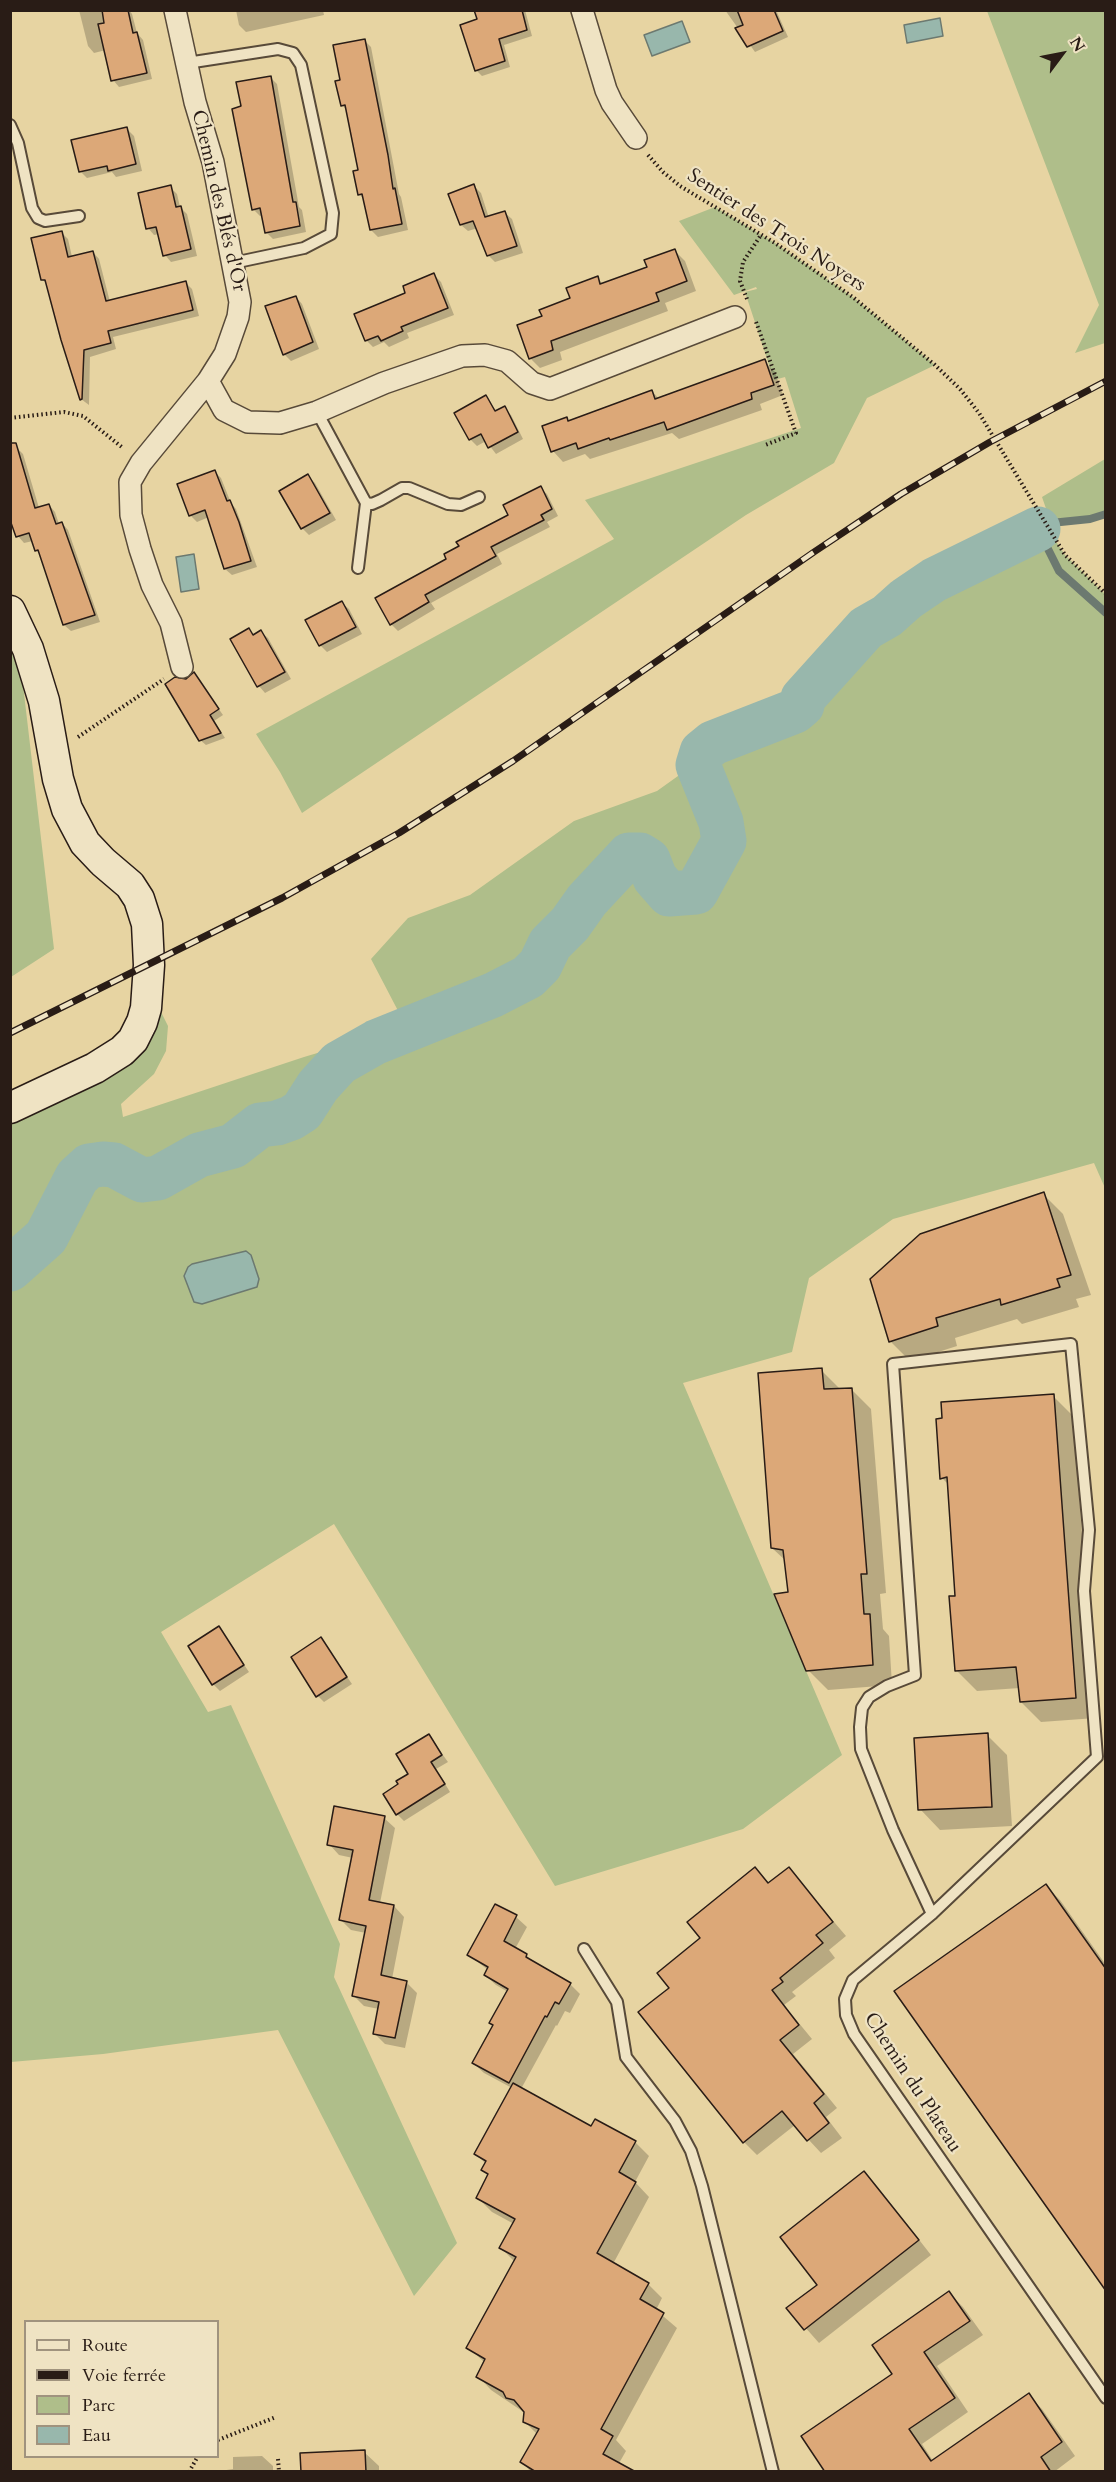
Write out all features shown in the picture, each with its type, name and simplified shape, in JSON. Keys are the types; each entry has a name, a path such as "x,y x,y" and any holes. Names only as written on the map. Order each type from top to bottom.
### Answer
{"street":[{"name":"Chemin des Blés d'Or","path":"175,10 195,102 213,162 240,302 238,317 225,354 208,381 141,463 130,482 131,515 152,585 171,623 182,667"},
{"path":"582,10 606,90 612,103 636,138"},
{"path":"208,381 224,410 248,422 280,423 317,412 384,383 462,356 485,354 507,361 532,383 550,389 743,314"},
{"path":"10,611 21,631 36,673 44,701 61,789 75,827 93,852 130,885 144,910 149,965 146,1008 138,1031 122,1051 95,1068 10,1108"}],"lane":[{"path":"187,63 278,49 293,53 301,65 333,213 331,234 304,248 233,263"},
{"path":"10,125 18,143 32,208 38,218 45,221 79,216"},
{"path":"317,412 366,503 358,568"},
{"path":"366,503 381,500 402,488 409,488 448,504 461,505 479,497"},
{"name":"Chemin du Plateau","path":"932,1914 893,1830 861,1749 862,1708 887,1686 915,1675 893,1364 1071,1344 1089,1530 1084,1591 1097,1757 932,1914 853,1980 845,1999 846,2015 854,2034 1106,2398"},
{"path":"584,1949 616,2002 626,2057 675,2121 691,2151 702,2186 773,2472"}],"path":[{"name":"Sentier des Trois Noyers","path":"636,138 670,179 761,235 854,298 935,365 960,389 973,405 1065,555 1106,594"},
{"path":"761,235 743,262 740,281 743,314 796,433 765,445"},
{"path":"10,418 64,412 83,416 141,463"},
{"path":"54,753 182,667"},
{"path":"219,2440 276,2417"},
{"path":"189,2472 197,2458"},
{"path":"278,2459 279,2472"}],"green space":[{"path":"987,11 1105,11 1105,343 1075,353 1099,305"},
{"path":"715,207 775,243 854,298 935,365 867,398 834,463 746,515 302,813 256,734 614,539 585,500 801,428 785,377 774,380 745,292 757,289 756,287 734,295 679,221"},
{"path":"1105,459 1105,514 1090,519 1051,523 1042,497"},
{"path":"1045,525 1065,555 1105,594 1105,1188 1094,1163 893,1219 809,1278 792,1352 683,1383 842,1755 743,1829 555,1886 334,1524 161,1632 208,1712 231,1705 340,1944 334,1977 457,2243 414,2296 278,2030 103,2054 11,2062 11,1108 159,1008 168,1026 166,1051 154,1074 121,1104 123,1117 304,1057 344,1045 384,1038 407,1028 371,959 408,918 470,895 574,821 657,791 699,761 702,752 713,743 795,711 802,705 803,698 866,628 887,616 906,599 934,580"},
{"path":"889,605 863,625 797,695 793,705 772,713 844,628"},
{"path":"10,634 23,685 54,949 11,977"}],"water":[{"path":"940,18 943,36 907,43 904,25"},
{"path":"682,21 690,42 652,56 644,35"},
{"path":"194,554 199,589 181,592 176,557"},
{"path":"246,1251 251,1255 259,1279 257,1287 202,1304 194,1302 184,1276 188,1267 192,1264"}],"building":[{"path":"102,10 128,10 133,33 137,32 147,73 111,81 98,24 104,23"},
{"path":"474,10 522,10 527,30 499,39 505,61 475,71 460,25 477,19"},
{"path":"737,10 774,10 783,31 747,47 735,28 743,25"},
{"path":"365,39 393,189 395,188 402,224 370,230 362,194 358,195 353,171 358,170 345,105 341,106 335,81 340,80 333,45"},
{"path":"271,76 293,202 296,202 300,226 265,233 260,208 252,210 232,109 241,106 236,82"},
{"path":"127,127 136,164 108,171 107,166 79,172 71,140"},
{"path":"474,184 485,217 505,211 517,246 487,256 473,221 460,225 448,194"},
{"path":"171,185 176,207 181,206 191,249 163,256 156,227 146,229 138,193"},
{"path":"62,231 68,257 93,251 106,301 186,281 193,310 108,331 111,343 84,350 82,399 80,400 45,280 41,280 31,238"},
{"path":"675,249 687,281 656,293 659,301 551,341 553,350 529,359 517,325 542,316 539,310 570,298 566,288 598,276 600,284 647,267 644,260"},
{"path":"434,273 448,308 401,327 403,331 381,341 378,336 365,341 354,314 405,293 403,286"},
{"path":"296,296 313,342 283,355 265,306"},
{"path":"765,359 774,385 751,393 752,399 667,430 664,422 578,449 576,443 551,452 542,426 567,417 568,421 652,390 655,399"},
{"path":"486,395 495,411 505,406 518,432 488,448 481,434 469,440 454,413"},
{"path":"10,443 16,443 35,508 49,504 56,524 62,522 95,615 63,625 38,550 35,551 29,533 16,537 10,520"},
{"path":"215,470 227,501 230,500 239,522 251,561 224,569 205,510 189,516 177,484"},
{"path":"308,474 330,513 301,529 279,491"},
{"path":"541,486 552,509 541,515 544,520 491,547 496,556 425,595 429,602 390,625 375,598 446,559 444,554 459,546 456,542 508,515 503,505"},
{"path":"342,601 356,627 319,646 305,620"},
{"path":"249,628 253,635 261,630 285,672 257,687 230,639"},
{"path":"194,672 219,709 210,715 221,733 199,741 165,684 175,677 186,679"},
{"path":"1044,1192 1071,1275 1057,1279 1060,1287 1001,1305 1000,1299 936,1318 938,1326 889,1342 870,1279 920,1234"},
{"path":"822,1368 824,1389 852,1388 867,1574 861,1574 864,1614 870,1614 873,1665 806,1671 774,1594 788,1592 783,1550 771,1548 758,1373"},
{"path":"1054,1394 1076,1698 1020,1702 1016,1667 955,1671 949,1596 955,1596 947,1477 940,1479 936,1419 942,1418 941,1402"},
{"path":"219,1626 244,1665 212,1685 188,1646"},
{"path":"321,1637 347,1677 316,1697 291,1657"},
{"path":"988,1733 992,1807 918,1810 914,1738"},
{"path":"429,1734 442,1755 431,1762 445,1784 396,1815 383,1794 398,1784 396,1781 408,1774 396,1754"},
{"path":"334,1806 385,1816 369,1900 394,1905 381,1975 407,1981 395,2038 373,2034 379,2002 352,1996 366,1926 339,1920 353,1850 327,1845"},
{"path":"755,1867 768,1883 789,1867 833,1922 816,1935 823,1943 780,1978 783,1982 772,1990 799,2025 780,2040 824,2094 814,2103 829,2123 807,2141 782,2111 743,2143 638,2012 669,1988 657,1973 700,1938 687,1922"},
{"path":"1046,1884 1106,1969 1106,2291 894,1991"},
{"path":"495,1904 517,1915 504,1941 527,1954 526,1957 571,1983 559,2004 555,2002 547,2017 545,2016 509,2083 472,2063 493,2025 489,2023 508,1989 484,1975 488,1967 467,1955"},
{"path":"513,2083 591,2126 595,2119 636,2141 619,2172 636,2182 597,2253 649,2283 640,2299 664,2313 601,2429 613,2436 603,2454 636,2472 536,2472 520,2462 539,2429 523,2422 524,2412 514,2400 506,2398 503,2392 476,2377 485,2359 466,2348 516,2257 499,2248 515,2219 476,2198 488,2174 481,2170 486,2161 474,2154"},
{"path":"864,2171 919,2240 804,2330 786,2308 817,2285 780,2237"},
{"path":"949,2291 970,2321 924,2352 955,2398 909,2429 931,2461 1029,2393 1062,2442 1041,2457 1051,2472 825,2472 801,2436 892,2374 872,2345"},
{"path":"365,2450 366,2472 301,2472 300,2453"}],"waterway":[{"path":"1106,514 1090,519 1051,523 1038,529 1059,571 1106,613"},
{"path":"10,1269 46,1237 77,1177 89,1166 114,1165 142,1180 158,1178 199,1155 233,1146 260,1125 277,1123 302,1111 318,1086 339,1063 376,1042 493,995 528,977 540,965 550,944 629,855 640,855 648,860 655,878 669,894 696,892 724,841 721,822 698,765 702,752 713,743 795,711 802,705 803,698 866,628 887,616 906,599 934,580 1038,529"}],"railway":[{"path":"10,1033 282,898 399,833 513,761 901,494 990,442 1106,381"}]}
